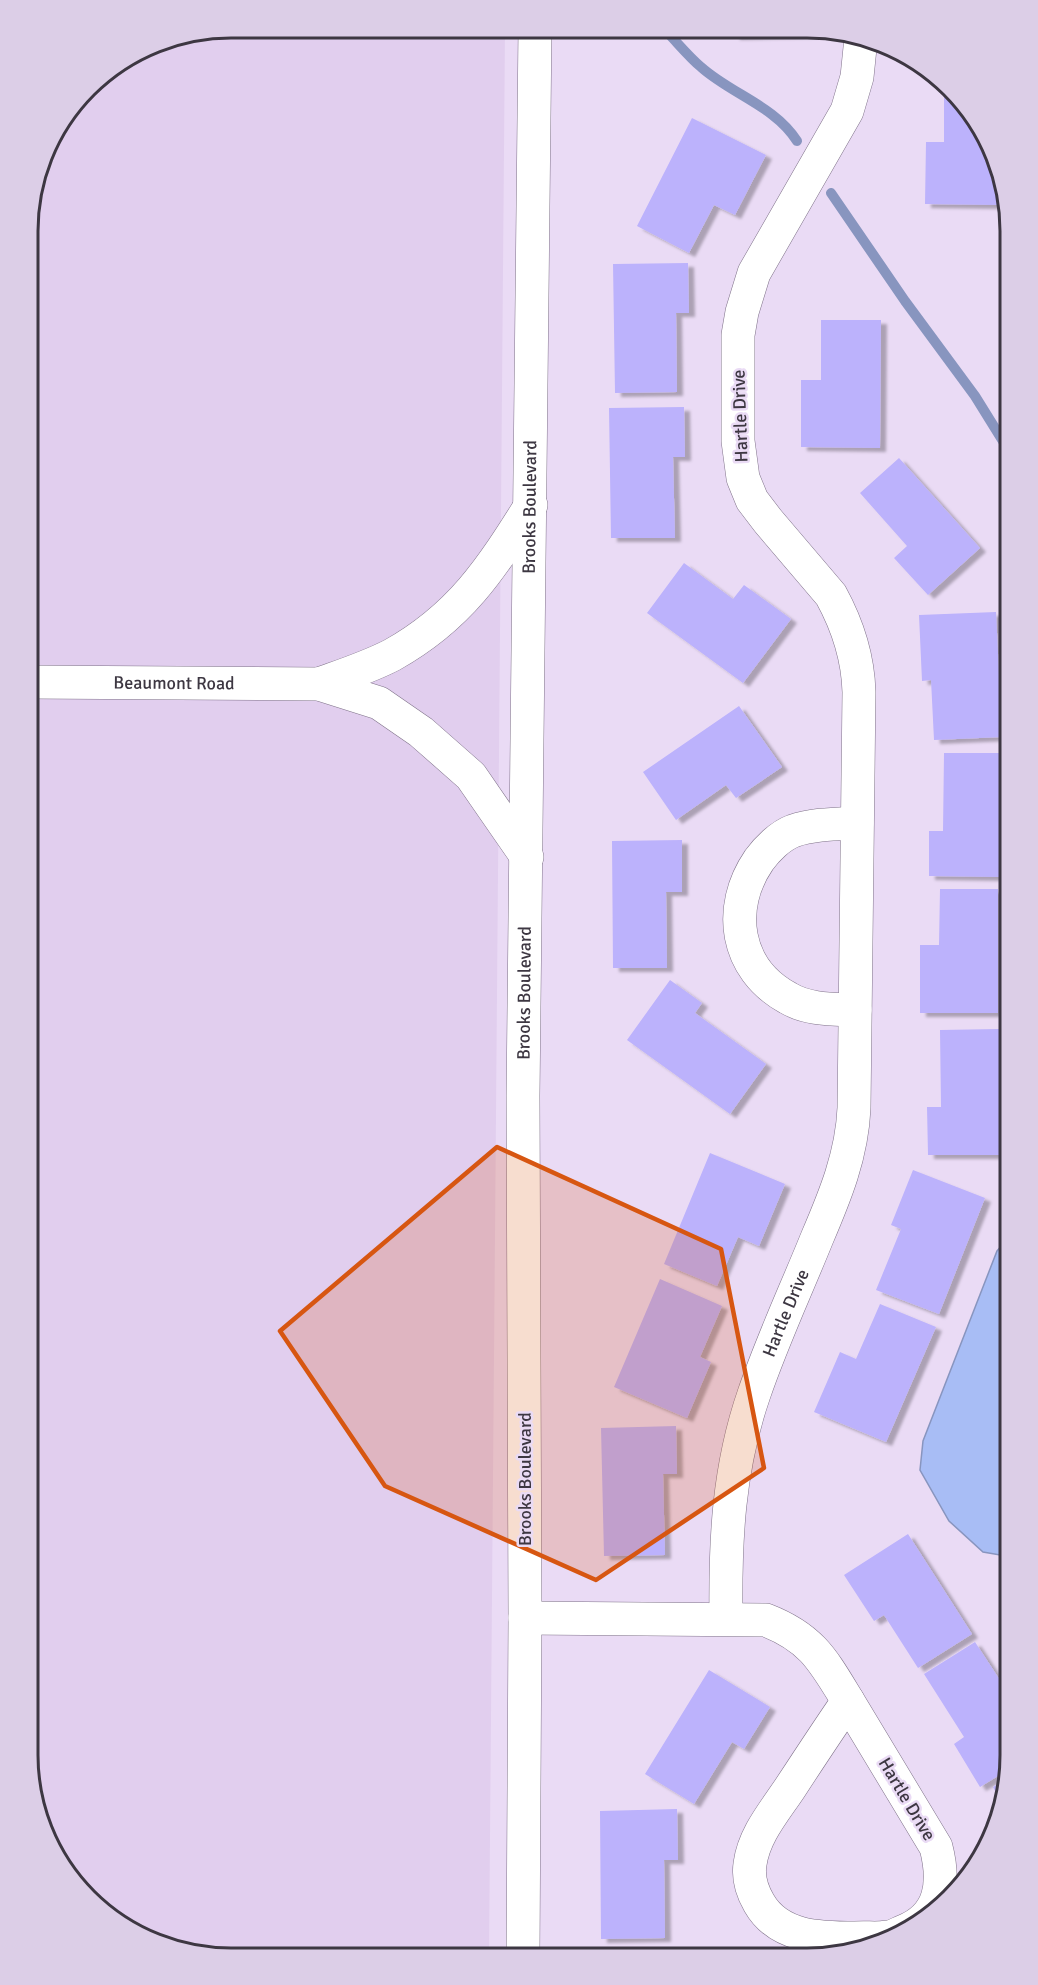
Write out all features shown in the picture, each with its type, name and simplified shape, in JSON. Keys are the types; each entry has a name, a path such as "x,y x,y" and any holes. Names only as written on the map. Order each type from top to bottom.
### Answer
{"street":[{"name":"Brooks Boulevard","path":"523,1948 525,1618 523,1096 535,38"},
{"name":"Hartle Drive","path":"726,1619 728,1516 741,1434 754,1393 839,1186 849,1150 854,1108 857,823 858,683 855,652 831,595 752,500 743,478 738,429 738,335 748,288 762,257 847,111 857,77 860,45"},
{"name":"Beaumont Road","path":"319,684 393,654 421,637 447,617 492,566 531,505"},
{"name":"Beaumont Road","path":"38,682 319,684 379,704 434,743 471,776 527,857"},
{"path":"855,1010 816,1008 789,999 766,982 758,974 744,947 739,915 742,895 749,874 768,848 793,831 827,824 857,823"},
{"name":"Hartle Drive","path":"525,1618 766,1620 798,1635 825,1662 936,1847 942,1876 938,1897"},
{"name":"Hartle Drive","path":"848,1701 758,1836 750,1862 750,1878 753,1894 765,1913 778,1924 796,1933 815,1936 871,1937"}],"highlighted area":[{"path":"497,1147 721,1249 764,1468 596,1580 385,1486 280,1331"}],"shaded area":[{"path":"230,38 505,38 489,1948 230,1948 205,1946 180,1941 145,1928 103,1900 85,1882 57,1840 48,1817 39,1780 39,205 48,168 57,145 77,113 103,85 123,70 145,57 168,48 205,39"}],"water":[{"path":"1000,1248 1000,1555 983,1552 949,1521 920,1470 923,1441"}],"building":[{"path":"944,94 968,123 981,145 990,168 998,205 925,204 926,142 944,142"},
{"path":"692,118 766,155 735,215 714,205 689,253 637,226"},
{"path":"688,263 689,313 676,313 677,392 615,393 613,264"},
{"path":"821,320 881,320 880,448 801,447 801,380 821,380"},
{"path":"684,407 685,457 673,457 675,538 611,538 609,408"},
{"path":"899,458 980,548 928,595 894,558 907,546 860,493"},
{"path":"684,563 733,599 744,585 791,619 743,683 647,613"},
{"path":"996,612 1000,737 934,740 931,680 922,681 919,615"},
{"path":"739,706 782,767 736,798 726,785 676,820 643,772"},
{"path":"944,753 1000,753 1000,877 929,876 929,831 943,831"},
{"path":"682,840 682,892 666,892 667,968 613,968 612,841"},
{"path":"940,889 998,889 998,1013 920,1013 920,945 939,945"},
{"path":"670,980 702,1003 695,1013 766,1064 730,1114 627,1040"},
{"path":"999,1029 999,1155 928,1155 927,1107 941,1107 940,1030"},
{"path":"710,1153 785,1184 759,1246 738,1237 717,1286 664,1264"},
{"path":"913,1170 985,1198 939,1314 876,1290 901,1229 891,1225"},
{"path":"660,1279 722,1306 700,1357 711,1362 687,1418 614,1387"},
{"path":"880,1304 936,1327 886,1442 814,1412 840,1352 856,1359"},
{"path":"676,1426 677,1474 663,1474 665,1555 604,1556 601,1428"},
{"path":"908,1534 972,1634 918,1668 884,1615 874,1621 844,1575"},
{"path":"975,1642 1000,1680 999,1775 980,1787 954,1744 964,1737 924,1674"},
{"path":"709,1670 770,1707 744,1749 732,1742 694,1804 645,1774"},
{"path":"998,1784 997,1794 993,1787"},
{"path":"677,1809 678,1860 664,1860 665,1938 601,1939 600,1811"}],"waterway":[{"path":"672,38 701,67 777,118 797,141"},
{"path":"831,193 905,301 975,396 1000,436"}]}
